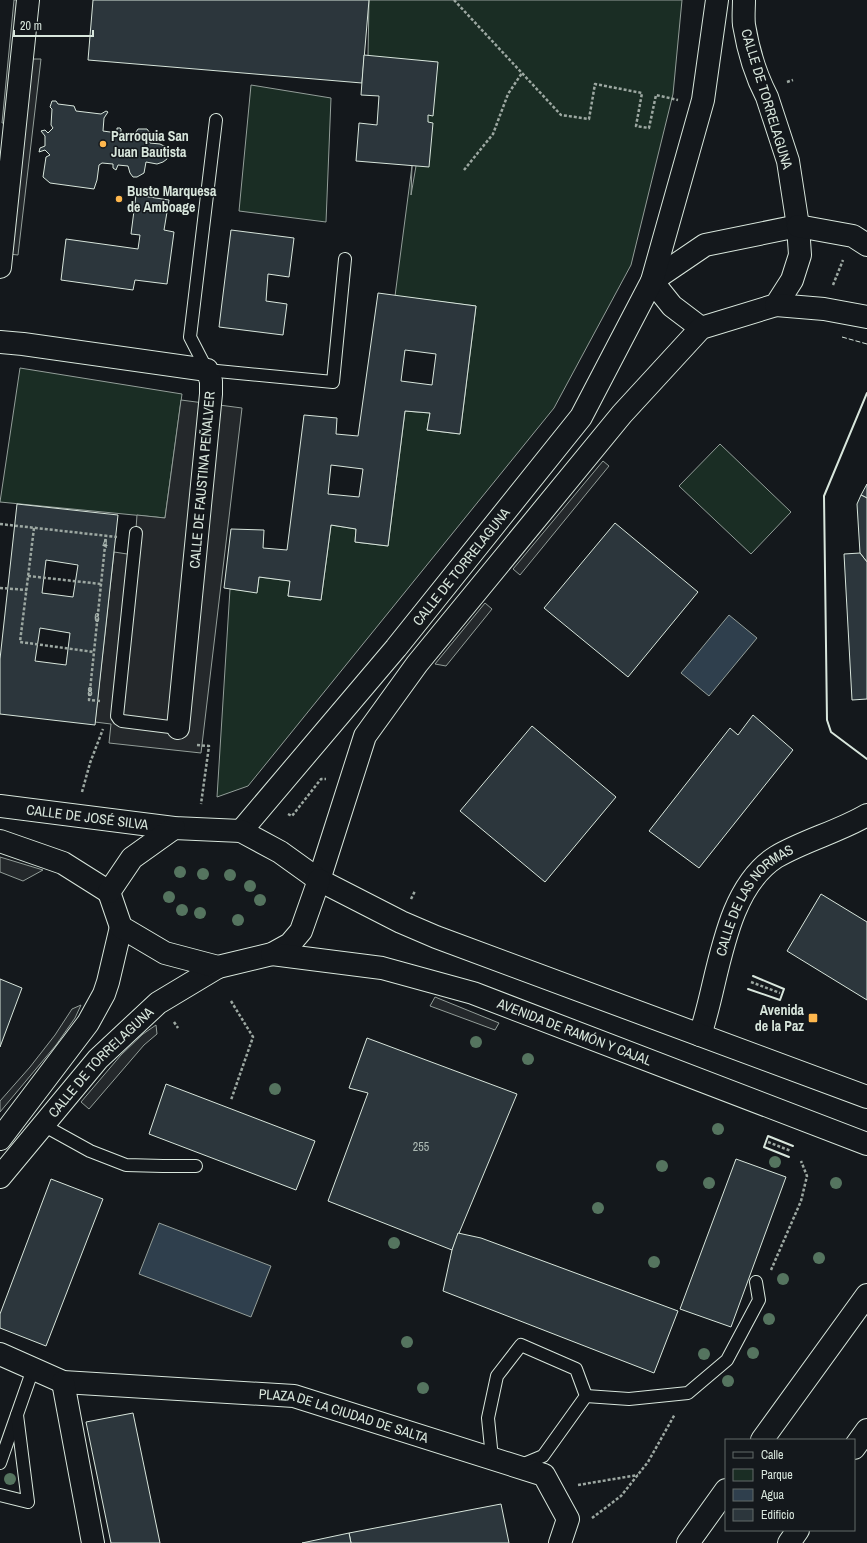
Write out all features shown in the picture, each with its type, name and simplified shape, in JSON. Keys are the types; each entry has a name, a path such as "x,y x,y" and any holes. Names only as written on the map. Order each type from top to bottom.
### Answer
{"main road":[{"path":"0,267 28,0"},
{"name":"CALLE DE TORRELAGUNA","path":"241,831 265,800 396,648 581,417 652,281 703,100 717,0"},
{"name":"CALLE DE TORRELAGUNA","path":"744,0 744,24 750,50 788,162 798,226 800,255 792,280 776,305"},
{"path":"860,240 798,226 705,245 652,281 672,306 701,328 776,305 824,309 867,316"},
{"name":"CALLE DE TORRELAGUNA","path":"272,954 290,944 301,931 365,736 417,664 622,414 701,328"},
{"name":"CALLE DE FAUSTINA PEÑALVER","path":"0,342 207,370 211,381 212,394 178,728"},
{"name":"CALLE DE JOSÉ SILVA","path":"0,806 174,828 241,831"},
{"name":"CALLE DE LAS NORMAS","path":"700,1034 709,1008 717,967 736,909 743,894 757,874 775,858 791,849 856,822 867,815"},
{"path":"108,892 132,858 174,828"},
{"path":"241,831 280,852 319,880 410,926 867,1097"},
{"path":"0,841 63,864 108,892 121,927 165,953 218,967 272,954"},
{"name":"CALLE DE TORRELAGUNA","path":"0,1139 88,1023 106,988 121,927"},
{"name":"AVENIDA DE RAMÓN Y CAJAL","path":"272,954 382,968 472,993 860,1141"},
{"name":"CALLE DE TORRELAGUNA","path":"0,1177 98,1059 158,1003 218,967"},
{"path":"763,1439 867,1295"},
{"name":"PLAZA DE LA CIUDAD DE SALTA","path":"0,1354 63,1382 294,1396 544,1475 568,1519 560,1543"},
{"path":"63,1382 93,1543"},
{"path":"855,1447 867,1430"},
{"path":"688,1543 725,1491"},
{"path":"789,1543 797,1531"}],"lane":[{"path":"216,120 190,337 207,370 333,382 345,259"},
{"path":"136,533 117,716 122,721 178,728"},
{"path":"43,1125 90,1150 126,1165 196,1166"},
{"path":"586,1396 629,1399 688,1393 727,1360 758,1300 756,1282"},
{"path":"492,1458 488,1418 497,1376 521,1346 576,1369 586,1396"},
{"path":"0,1464 33,1369"},
{"path":"518,1467 543,1456 586,1396"},
{"path":"0,1495 28,1502 17,1415"}],"path":[{"path":"454,0 561,115 589,119 595,84 642,93 636,126 649,128 656,95 678,100 703,100"},
{"path":"464,170 494,134 508,94 522,73"},
{"path":"824,309 860,240"},
{"path":"0,524 116,537"},
{"path":"34,528 20,642 94,652"},
{"path":"97,701 89,700 106,536"},
{"path":"28,576 101,584"},
{"path":"0,588 27,590"},
{"path":"200,808 209,746"},
{"path":"265,800 292,816 321,779 350,782"},
{"path":"751,982 780,993"},
{"path":"231,1001 253,1037 231,1100"},
{"path":"768,1142 791,1151"},
{"path":"758,1300 801,1201 807,1176 801,1161"},
{"path":"588,1521 621,1496 648,1462 688,1393"},
{"path":"552,1490 638,1474"}],"green space":[{"path":"369,0 682,0 673,94 631,265 554,408 248,786 217,797 230,589 257,592 259,577 290,581 288,596 321,600 331,525 356,529 355,542 388,546 405,411 430,413 427,430 460,434 476,306 395,296 412,166 411,195 434,62 368,57"},
{"path":"251,85 331,98 326,222 239,211"},
{"path":"20,368 182,394 165,518 0,502"},
{"path":"720,444 791,512 751,554 679,486"}],"shaded area":[{"path":"14,0 22,0 9,123 2,123"},
{"path":"32,59 41,59 18,255 9,254"},
{"path":"181,400 242,408 201,753 109,743 111,724 95,722 114,552 134,555 137,515 165,518"},
{"path":"603,461 609,466 520,575 513,569"},
{"path":"485,603 492,609 446,666 435,664"},
{"path":"0,857 43,870 23,881 0,872"},
{"path":"435,997 499,1023 495,1030 430,1006"},
{"path":"81,1005 75,1018 56,1045 0,1112 0,1101 30,1067 55,1035 72,1009"},
{"path":"156,1025 157,1034 144,1045 89,1109 81,1102 121,1055 143,1034"}],"water":[{"path":"729,615 757,638 709,696 681,673"},
{"path":"159,1223 271,1266 251,1317 139,1274"}],"building":[{"path":"93,0 369,0 362,83 88,60"},
{"path":"364,55 438,62 433,116 428,115 428,122 433,123 429,167 356,161 359,123 377,125 379,96 361,95"},
{"name":"Parroquia San Juan Bautista","path":"52,101 56,101 58,104 74,106 76,111 101,114 106,111 108,112 104,118 103,131 117,133 117,128 120,128 121,133 134,135 138,129 147,129 150,133 150,143 160,144 166,147 167,159 157,164 146,162 144,173 137,177 133,177 128,166 118,165 116,170 113,168 113,164 102,163 99,165 94,189 50,183 43,177 46,157 50,155 45,150 39,152 40,148 45,146 45,136 41,131 45,130 48,133 53,128 51,125 52,109 50,107"},
{"path":"136,195 169,200 164,230 174,232 167,284 135,280 133,290 61,280 66,239 138,249 140,235 131,234"},
{"path":"231,230 294,238 289,277 268,274 266,301 287,304 283,335 219,327"},
{"path":"378,293 476,306 460,434 427,430 430,413 405,411 388,546 355,542 356,529 331,525 321,600 288,596 290,581 259,577 257,593 224,588 231,529 264,530 263,548 287,550 304,415 337,418 336,434 358,436","holes":["405,350 436,354 432,385 401,381","331,465 363,469 359,497 328,494"]},
{"path":"867,484 867,498 861,495"},
{"path":"861,495 867,498 867,562 860,553 857,504"},
{"path":"17,504 118,515 95,725 0,714 0,659","holes":["46,560 78,565 73,597 42,593","40,628 70,633 66,665 35,661"]},
{"path":"615,523 698,592 628,677 544,608"},
{"path":"860,553 867,562 867,699 852,700 844,554"},
{"path":"753,715 793,750 699,868 649,831 730,728 738,735"},
{"path":"532,726 616,797 545,882 460,811"},
{"path":"821,894 867,922 867,1000 787,951"},
{"path":"0,979 22,988 0,1047"},
{"path":"367,1038 517,1094 452,1250 328,1201 368,1093 349,1088"},
{"path":"166,1084 315,1141 296,1190 149,1134"},
{"path":"736,1159 786,1177 731,1327 680,1309"},
{"path":"51,1179 103,1199 46,1346 0,1328 0,1314"},
{"path":"458,1233 481,1238 678,1311 654,1373 443,1291 452,1250"},
{"path":"133,1413 160,1543 111,1543 86,1422"},
{"path":"501,1504 509,1543 351,1543 349,1533"},
{"path":"349,1533 351,1543 302,1543"}],"fence":[{"path":"842,337 867,344"}],"wall":[{"path":"867,393 824,496 827,720 831,732 867,759"},
{"path":"748,989 780,1000 784,989 753,976"},
{"path":"789,1157 764,1147 768,1136 793,1146"}],"place":[{"name":"Parroquia San Juan Bautista","path":"103,144"},
{"name":"Busto Marquesa de Amboage","path":"119,199"},
{"name":"Avenida de la Paz","path":"813,1018"}]}
